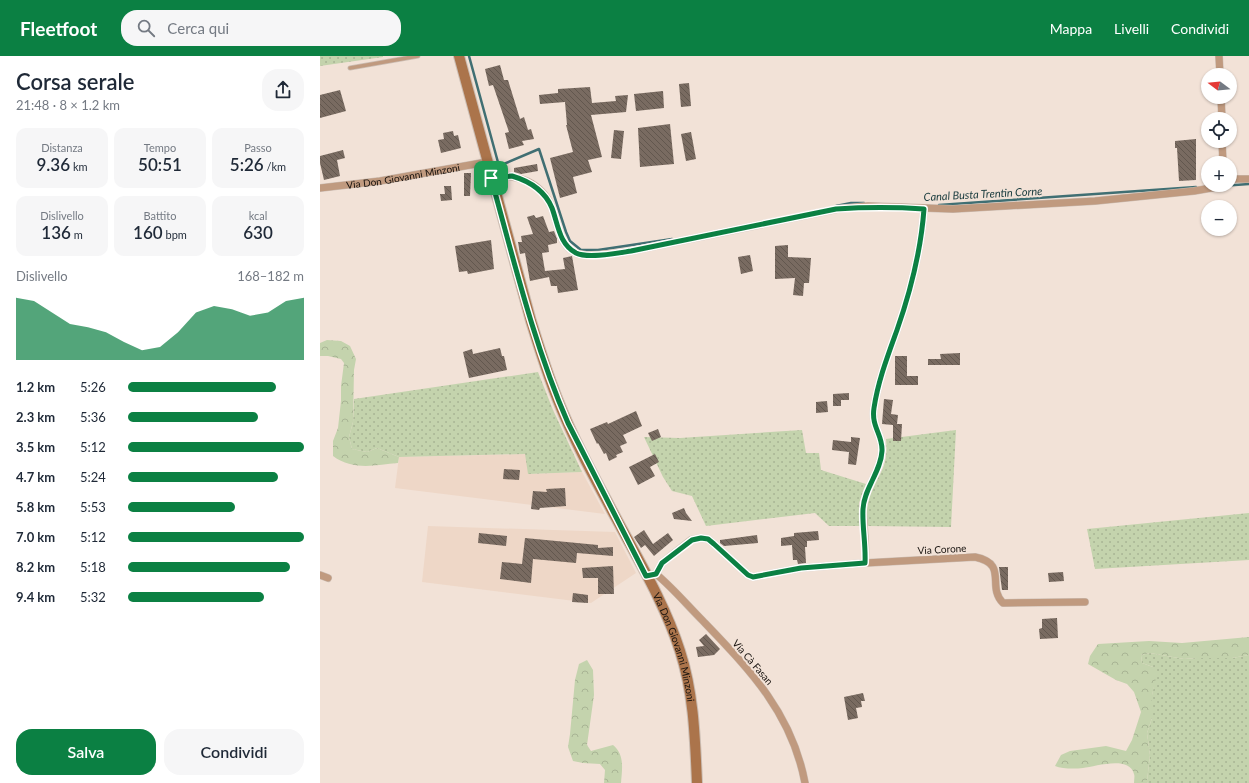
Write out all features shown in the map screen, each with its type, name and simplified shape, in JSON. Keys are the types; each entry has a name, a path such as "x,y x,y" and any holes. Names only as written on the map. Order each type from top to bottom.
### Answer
{"street":[{"name":"Via Don Giovanni Minzoni","path":"459,56 491,178 537,342 557,399 590,469 651,575 673,630 686,676 693,716 697,783"},
{"path":"1219,56 1220,68"},
{"name":"Via Don Giovanni Minzoni","path":"320,188 380,181 487,162"},
{"path":"491,178 512,176 532,184 546,198 552,208 564,243 576,253 590,255 631,251 836,209 868,206 953,209 1096,201 1201,190"},
{"path":"1237,179 1249,179"},
{"path":"865,563 863,508 866,496 880,463 882,451 880,436 873,420 874,408 887,357 913,278 922,234 924,209"},
{"name":"Via Corone","path":"651,575 662,563 692,540 701,538 708,539 748,575 753,577 801,568 975,557 982,558 990,563 994,568 996,591 998,598 1003,603 1085,602"},
{"path":"320,575 328,578"},
{"name":"Via Cà Fasan","path":"651,575 674,590 751,672 766,691 778,710 791,737 799,756 805,783"}],"lane":[{"path":"350,68 418,56"}],"shaded area":[{"path":"526,454 529,474 582,472 605,514 395,488 399,457"},
{"path":"428,526 615,532 636,573 591,603 422,582"}],"green space":[{"path":"320,56 383,56 383,57 320,66"},
{"path":"327,340 341,341 350,346 356,359 354,370 353,422 349,437 352,449 367,452 377,448 399,457 398,463 365,466 348,464 333,456 333,441 338,428 344,363 341,359 320,356 320,343"},
{"path":"538,372 553,410 582,472 528,474 525,454 399,457 377,448 367,452 352,449 349,437 353,422 354,399"},
{"path":"802,430 806,453 819,453 821,470 866,484 859,503 860,526 829,526 815,513 706,526 692,496 672,491 663,477 644,437 680,438"},
{"path":"956,430 951,527 867,526 868,501 884,464 886,457 886,439"},
{"path":"1249,513 1249,560 1095,569 1087,529"},
{"path":"1249,637 1249,655 1232,658 1184,659 1150,653 1141,655 1142,663 1153,667 1157,674 1152,695 1152,718 1147,733 1150,755 1148,783 1134,783 1134,775 1131,768 1119,763 1103,764 1076,769 1055,766 1061,755 1070,751 1106,746 1126,751 1132,740 1141,712 1134,692 1127,684 1116,680 1088,664 1090,656 1098,644 1149,641 1182,643"},
{"path":"1150,653 1184,659 1232,658 1249,655 1249,783 1148,783 1150,755 1147,733 1152,718 1152,695 1154,684 1153,667 1142,663 1141,655"},
{"path":"587,660 593,670 594,695 587,745 591,751 613,745 617,749 622,762 621,783 604,783 605,770 600,764 573,761 568,747 575,680 579,664"}],"building":[{"path":"500,65 504,80 508,80 520,119 524,117 528,130 531,129 534,139 522,141 524,145 509,149 505,133 509,132 493,85 489,86 485,69"},
{"path":"689,83 691,106 681,107 679,84"},
{"path":"590,87 592,103 616,101 615,96 628,95 626,112 591,115 602,157 588,160 592,172 573,177 577,193 560,198 550,158 573,152 566,125 565,102 540,104 539,95 558,93 558,89"},
{"path":"340,90 346,111 320,118 320,95"},
{"path":"663,91 664,108 636,111 634,94"},
{"path":"670,124 674,164 640,167 638,128"},
{"path":"614,130 624,131 621,159 611,158"},
{"path":"453,131 454,136 458,135 461,148 441,153 438,140 444,139 443,133"},
{"path":"691,132 696,159 686,161 681,134"},
{"path":"1196,139 1196,180 1179,181 1177,148 1175,148 1175,141"},
{"path":"343,150 345,158 337,160 340,176 324,180 320,156"},
{"path":"537,164 538,171 521,174 514,172 514,168"},
{"path":"464,173 471,173 470,196 464,196"},
{"path":"444,186 451,186 452,200 441,201 440,194 445,194"},
{"path":"534,215 536,218 543,216 549,232 554,231 557,239 557,243 548,245 549,252 542,253 545,271 565,269 563,258 572,256 578,290 558,293 557,286 551,286 549,277 530,281 525,253 520,254 518,242 522,242 521,236 533,234 527,217"},
{"path":"491,240 494,269 468,274 467,271 459,272 455,246"},
{"path":"788,245 788,257 811,258 809,283 804,283 803,296 793,295 795,278 775,279 775,246"},
{"path":"750,255 753,271 741,274 738,257"},
{"path":"500,348 502,356 504,356 507,370 469,378 463,352 472,349 473,354"},
{"path":"960,353 960,365 928,365 928,359 941,359 940,354"},
{"path":"895,356 907,356 907,376 918,376 918,385 895,385"},
{"path":"849,393 849,400 841,400 841,406 833,406 833,394"},
{"path":"884,399 893,400 891,414 898,415 897,424 902,424 901,441 893,441 893,425 882,424"},
{"path":"827,401 828,412 816,413 816,402"},
{"path":"636,411 642,426 623,435 627,443 620,446 623,452 616,455 617,457 609,461 606,453 604,454 598,443 597,444 590,429 607,422 608,424"},
{"path":"658,429 661,437 652,441 648,433"},
{"path":"851,437 860,438 856,465 848,464 849,452 832,450 833,440 851,442"},
{"path":"655,454 659,462 650,467 655,476 638,485 629,467"},
{"path":"504,469 520,470 519,480 503,479"},
{"path":"565,488 566,506 540,508 539,510 531,509 533,491 547,492 546,489"},
{"path":"684,508 692,521 674,519 672,513"},
{"path":"644,530 653,544 668,533 673,540 654,556 645,545 641,548 634,537"},
{"path":"818,531 819,540 807,541 807,547 805,547 806,563 798,564 797,560 793,560 792,545 781,546 781,538 794,536 794,533"},
{"path":"479,533 507,536 506,546 478,543"},
{"path":"757,535 758,543 724,546 720,543 720,540"},
{"path":"525,538 598,545 598,548 613,547 613,556 577,553 576,563 533,559 531,583 500,579 502,562 522,564"},
{"path":"613,566 614,594 598,594 598,578 583,578 582,568"},
{"path":"999,567 1008,567 1008,590 1002,590"},
{"path":"1063,572 1064,581 1049,582 1048,573"},
{"path":"573,593 588,595 588,603 572,602"},
{"path":"1057,618 1058,638 1040,639 1039,629 1042,628 1042,619"},
{"path":"706,634 720,649 714,655 698,657 696,647 704,646 699,640"},
{"path":"863,693 865,701 861,701 862,707 856,708 858,718 848,720 844,697"}],"waterway":[{"name":"Canal Busta Trentin Corne","path":"469,56 499,166 539,149 570,241 581,250 598,250 672,239"},
{"name":"Canal Busta Trentin Corne","path":"1237,185 1249,184"},
{"name":"Canal Busta Trentin Corne","path":"939,205 1196,187"},
{"name":"Canal Busta Trentin Corne","path":"836,206 851,203 864,203"}],"route":[{"path":"512,176 532,184 546,198 552,208 564,243 576,253 590,255 631,251 836,209 868,206 892,206 924,209 922,234 913,278 887,357 874,408 873,420 875,428 880,436 882,451 880,463 866,496 863,508 865,563 801,568 753,577 748,575 708,539 696,538 662,563 656,574 646,576 590,469 557,399 531,321 491,178 512,176"}]}
